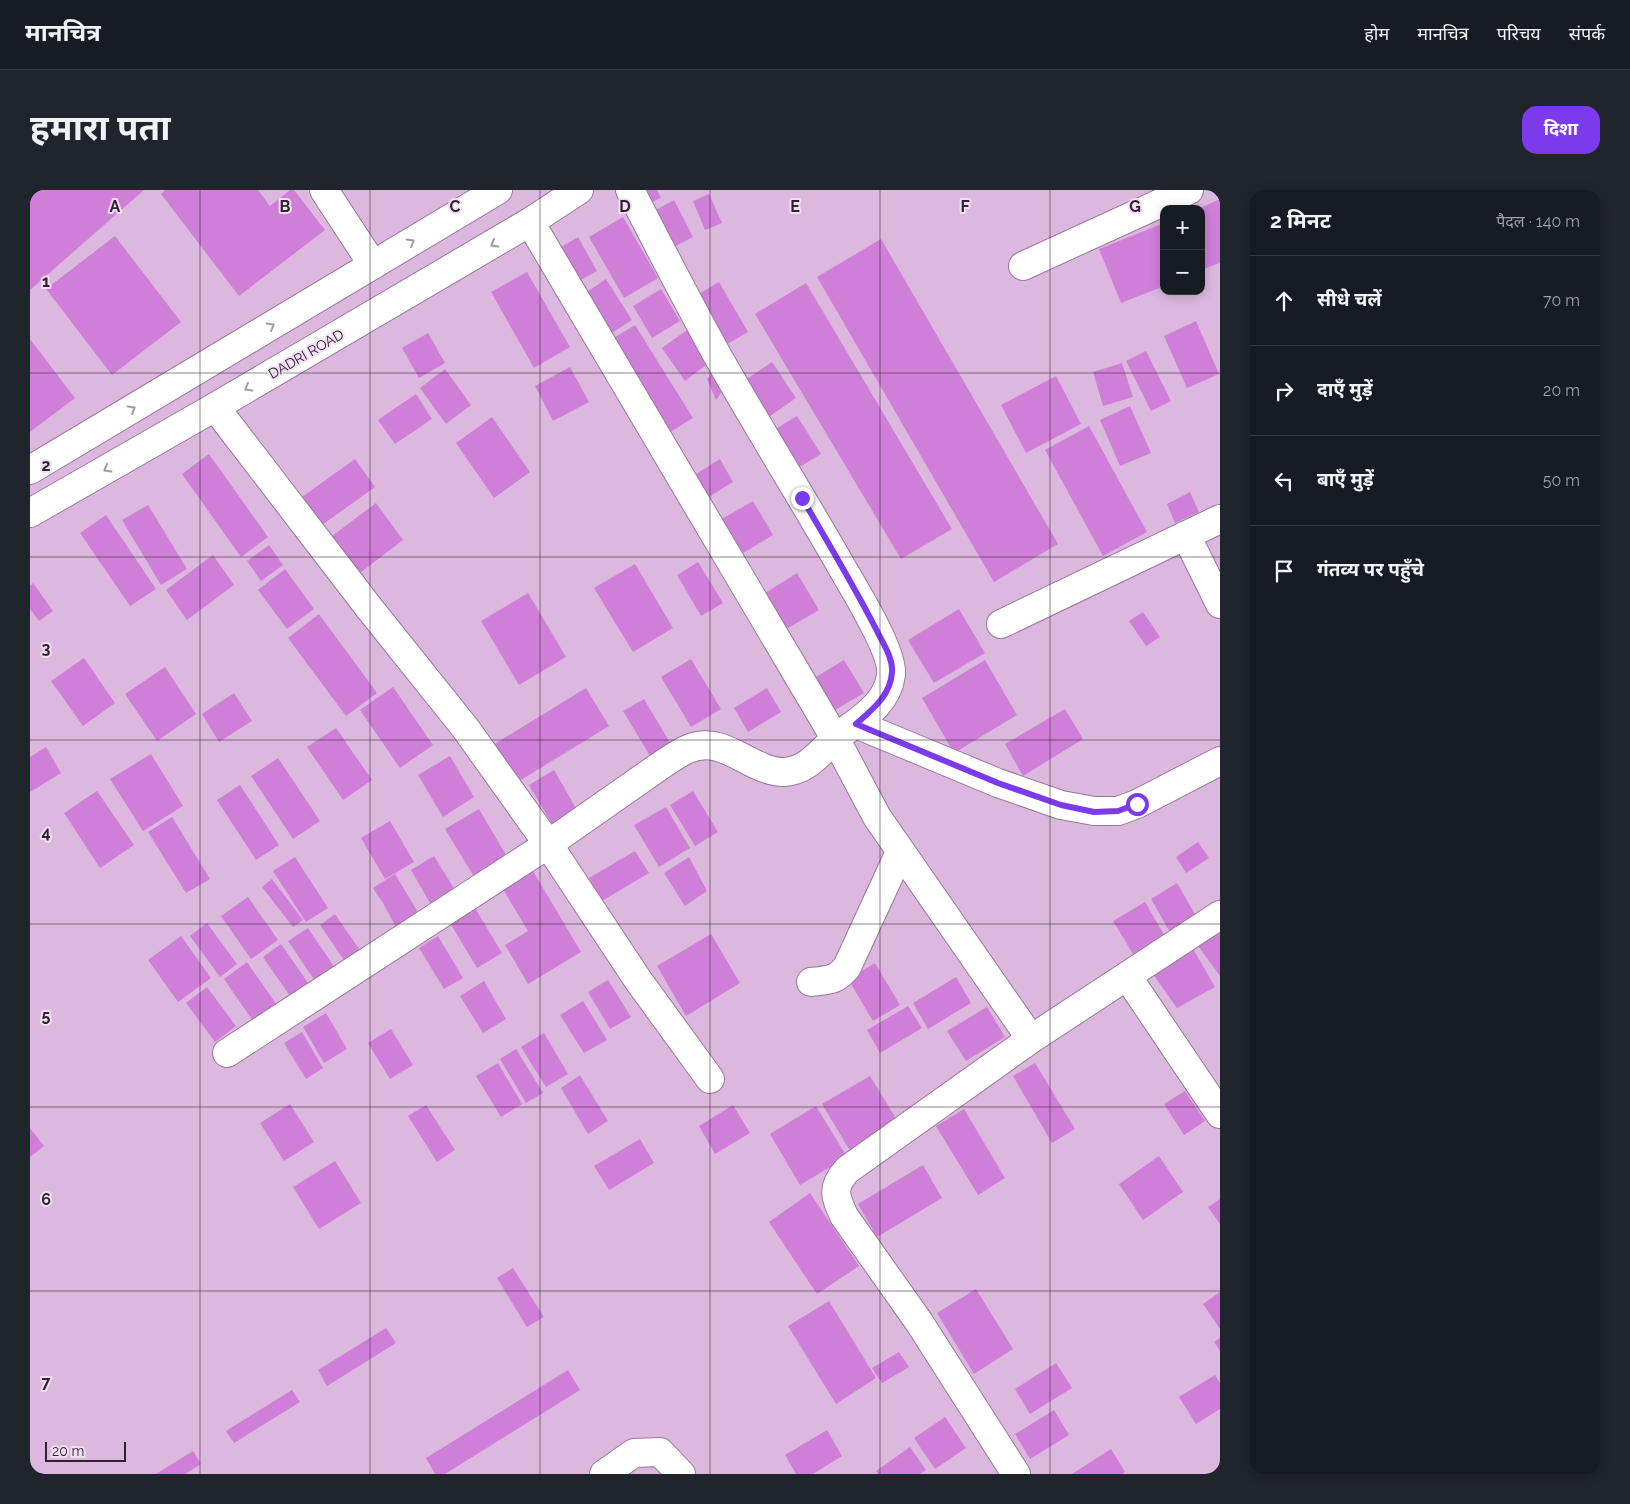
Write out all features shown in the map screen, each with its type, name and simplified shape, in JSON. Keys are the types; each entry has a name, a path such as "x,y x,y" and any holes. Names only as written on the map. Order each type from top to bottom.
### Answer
{"street":[{"path":"324,190 373,265"},
{"path":"30,470 498,190"},
{"name":"DADRI ROAD","path":"30,513 530,222 579,190"},
{"path":"227,1053 548,844 689,748 707,744 725,748 752,762 776,771 788,772 800,768 816,758 872,710 888,690 892,671 888,653 865,608 715,351 630,190"},
{"path":"1023,266 1189,190"},
{"path":"530,222 846,731 877,817 1031,1039"},
{"path":"215,407 370,609 466,729 548,844 638,980 710,1079"},
{"path":"1001,624 1220,519"},
{"path":"1186,536 1220,604"},
{"path":"846,731 1061,805 1094,812 1118,811 1137,804 1220,761"},
{"path":"811,982 825,981 839,976 846,967 900,852"},
{"path":"1016,1474 919,1322 844,1216 837,1200 836,1187 840,1178 847,1170 1031,1039 1220,916"},
{"path":"1127,976 1220,1114"},
{"path":"604,1474 634,1453 660,1452 681,1474"}],"building":[{"path":"30,190 144,190 30,290"},
{"path":"165,190 258,190 270,206 290,190 294,190 325,230 239,296 161,194"},
{"path":"638,190 657,190 661,198 645,205"},
{"path":"709,194 722,223 705,230 693,201"},
{"path":"1220,199 1220,263 1205,269 1205,250 1205,206"},
{"path":"674,200 693,237 670,249 652,212"},
{"path":"623,217 658,278 624,298 589,237"},
{"path":"1160,225 1160,288 1121,303 1099,249"},
{"path":"115,236 181,322 112,375 46,289"},
{"path":"578,237 597,271 575,283 556,250"},
{"path":"881,239 1058,544 994,582 817,277"},
{"path":"527,272 570,347 534,368 491,292"},
{"path":"606,279 632,320 607,336 581,296"},
{"path":"719,282 748,332 724,346 695,296"},
{"path":"806,283 952,529 901,559 755,314"},
{"path":"661,289 680,321 652,338 633,306"},
{"path":"1196,321 1219,374 1187,388 1164,336"},
{"path":"635,325 693,418 667,434 609,341"},
{"path":"687,330 710,362 685,381 662,348"},
{"path":"428,333 445,363 419,378 402,348"},
{"path":"30,339 75,398 30,432"},
{"path":"1146,351 1171,401 1151,411 1126,361"},
{"path":"772,362 796,398 766,419 742,382"},
{"path":"1122,363 1133,397 1103,406 1093,372"},
{"path":"570,367 589,402 553,421 535,386"},
{"path":"445,369 471,405 446,424 420,388"},
{"path":"715,371 725,387 716,400 707,379"},
{"path":"1056,376 1081,424 1026,453 1001,405"},
{"path":"416,394 432,419 395,444 378,420"},
{"path":"1130,406 1151,453 1120,466 1100,420"},
{"path":"797,416 821,454 798,468 774,430"},
{"path":"492,417 530,472 494,498 456,443"},
{"path":"1089,426 1147,532 1103,556 1045,450"},
{"path":"209,454 268,537 241,557 182,474"},
{"path":"355,459 375,487 322,525 302,497"},
{"path":"720,459 733,482 707,498 693,476"},
{"path":"1190,492 1199,512 1175,523 1167,504"},
{"path":"753,501 773,535 743,553 722,519"},
{"path":"376,503 403,540 360,573 332,536"},
{"path":"148,505 187,569 161,585 122,520"},
{"path":"106,515 156,589 130,606 80,533"},
{"path":"269,545 283,565 261,581 247,561"},
{"path":"213,555 234,585 187,620 166,590"},
{"path":"698,562 723,603 701,616 677,575"},
{"path":"635,564 673,628 633,652 594,588"},
{"path":"285,569 314,609 287,629 258,590"},
{"path":"797,573 819,610 783,631 762,595"},
{"path":"33,583 53,611 39,621 30,609 30,586"},
{"path":"528,593 566,657 519,685 481,621"},
{"path":"959,609 985,653 934,683 908,640"},
{"path":"1143,612 1160,637 1146,646 1129,621"},
{"path":"319,614 377,693 346,716 288,638"},
{"path":"84,658 115,703 83,726 51,681"},
{"path":"691,659 721,709 691,727 661,677"},
{"path":"844,660 864,693 830,713 811,680"},
{"path":"985,660 1017,715 954,753 922,698"},
{"path":"165,667 196,714 157,741 125,694"},
{"path":"393,687 433,745 400,768 360,710"},
{"path":"586,688 609,726 516,783 493,745"},
{"path":"767,688 781,712 748,732 734,708"},
{"path":"234,693 252,721 219,742 202,714"},
{"path":"644,699 672,746 652,759 623,711"},
{"path":"1065,709 1083,739 1023,776 1005,744"},
{"path":"336,728 372,780 343,800 307,747"},
{"path":"46,747 61,773 30,792 30,757"},
{"path":"151,754 183,806 143,831 110,779"},
{"path":"450,756 474,797 443,817 418,775"},
{"path":"278,758 320,821 293,839 251,776"},
{"path":"554,770 577,810 552,824 529,785"},
{"path":"240,785 279,845 256,860 217,800"},
{"path":"97,791 134,845 100,868 64,813"},
{"path":"693,791 718,832 695,846 670,805"},
{"path":"666,807 690,848 659,867 634,825"},
{"path":"479,809 509,860 476,880 445,829"},
{"path":"172,817 210,879 186,893 148,832"},
{"path":"390,821 414,862 385,879 361,838"},
{"path":"1198,842 1209,858 1186,873 1176,857"},
{"path":"635,851 649,873 602,901 589,878"},
{"path":"434,856 458,895 434,910 411,870"},
{"path":"295,857 328,908 306,922 273,871"},
{"path":"689,857 707,891 685,906 664,873"},
{"path":"533,871 581,952 528,984 505,945 528,931 503,889"},
{"path":"395,874 422,919 399,933 373,888"},
{"path":"272,879 303,920 293,927 262,887"},
{"path":"1177,883 1200,923 1174,939 1151,899"},
{"path":"248,897 278,940 251,959 221,916"},
{"path":"1145,902 1166,938 1135,957 1113,921"},
{"path":"475,908 502,953 477,968 450,923"},
{"path":"335,914 364,956 348,966 320,925"},
{"path":"207,923 237,964 220,977 190,936"},
{"path":"1212,924 1220,935 1220,976 1193,939"},
{"path":"308,928 339,974 319,987 288,941"},
{"path":"711,934 740,983 686,1016 657,966"},
{"path":"181,936 211,978 178,1002 148,960"},
{"path":"438,936 463,978 444,989 419,948"},
{"path":"281,944 313,990 294,1002 263,957"},
{"path":"1191,945 1215,987 1177,1008 1152,973"},
{"path":"247,962 279,1008 255,1024 224,979"},
{"path":"875,963 900,1005 873,1021 848,979"},
{"path":"956,977 971,1003 928,1029 913,1003"},
{"path":"608,980 631,1017 610,1029 588,992"},
{"path":"484,981 506,1019 483,1033 460,996"},
{"path":"207,987 236,1026 215,1042 186,1003"},
{"path":"583,1001 607,1040 584,1053 560,1015"},
{"path":"908,1006 922,1028 880,1053 867,1030"},
{"path":"987,1007 1005,1037 966,1061 947,1031"},
{"path":"326,1013 347,1049 324,1063 303,1027"},
{"path":"391,1029 413,1065 390,1079 368,1043"},
{"path":"302,1032 323,1068 306,1079 284,1043"},
{"path":"544,1033 568,1074 546,1087 521,1047"},
{"path":"516,1049 543,1093 526,1103 500,1059"},
{"path":"498,1063 522,1104 501,1117 476,1076"},
{"path":"1035,1063 1075,1129 1052,1143 1013,1076"},
{"path":"580,1075 608,1121 588,1134 561,1088"},
{"path":"870,1076 900,1125 852,1154 822,1104"},
{"path":"1185,1091 1205,1121 1184,1135 1164,1104"},
{"path":"290,1104 314,1142 284,1161 260,1123"},
{"path":"426,1105 455,1150 437,1162 408,1116"},
{"path":"733,1105 750,1133 715,1154 699,1126"},
{"path":"816,1106 847,1157 800,1185 770,1134"},
{"path":"964,1109 1005,1178 978,1195 936,1126"},
{"path":"30,1128 44,1146 30,1157"},
{"path":"640,1139 654,1163 609,1190 594,1166"},
{"path":"1159,1156 1183,1192 1143,1220 1119,1184"},
{"path":"335,1161 361,1203 319,1229 293,1187"},
{"path":"923,1165 942,1198 877,1237 858,1204"},
{"path":"810,1193 859,1266 817,1294 769,1222"},
{"path":"1220,1199 1220,1224 1208,1207"},
{"path":"513,1268 544,1317 527,1327 497,1278"},
{"path":"976,1289 1013,1349 974,1374 937,1313"},
{"path":"1220,1292 1220,1329 1203,1304"},
{"path":"829,1301 876,1378 836,1404 788,1326"},
{"path":"386,1328 396,1343 327,1386 318,1370"},
{"path":"1220,1338 1220,1351 1214,1342"},
{"path":"899,1352 909,1367 882,1383 872,1368"},
{"path":"1056,1363 1072,1388 1030,1414 1015,1389"},
{"path":"568,1370 580,1390 445,1474 435,1474 426,1458"},
{"path":"1215,1375 1220,1383 1220,1409 1196,1424 1179,1397"},
{"path":"292,1390 300,1402 234,1443 226,1431"},
{"path":"1054,1410 1069,1435 1030,1459 1015,1434"},
{"path":"945,1417 966,1448 935,1469 914,1438"},
{"path":"827,1430 842,1456 813,1474 796,1474 785,1455"},
{"path":"910,1447 926,1470 920,1474 878,1474 876,1471"},
{"path":"1111,1449 1125,1472 1122,1474 1072,1474"},
{"path":"193,1451 201,1464 185,1474 156,1474"}],"route":[{"path":"802,498 865,608 888,653 892,671 888,690 872,710 856,724 998,783 1061,805 1094,812 1118,811 1137,804"}]}
